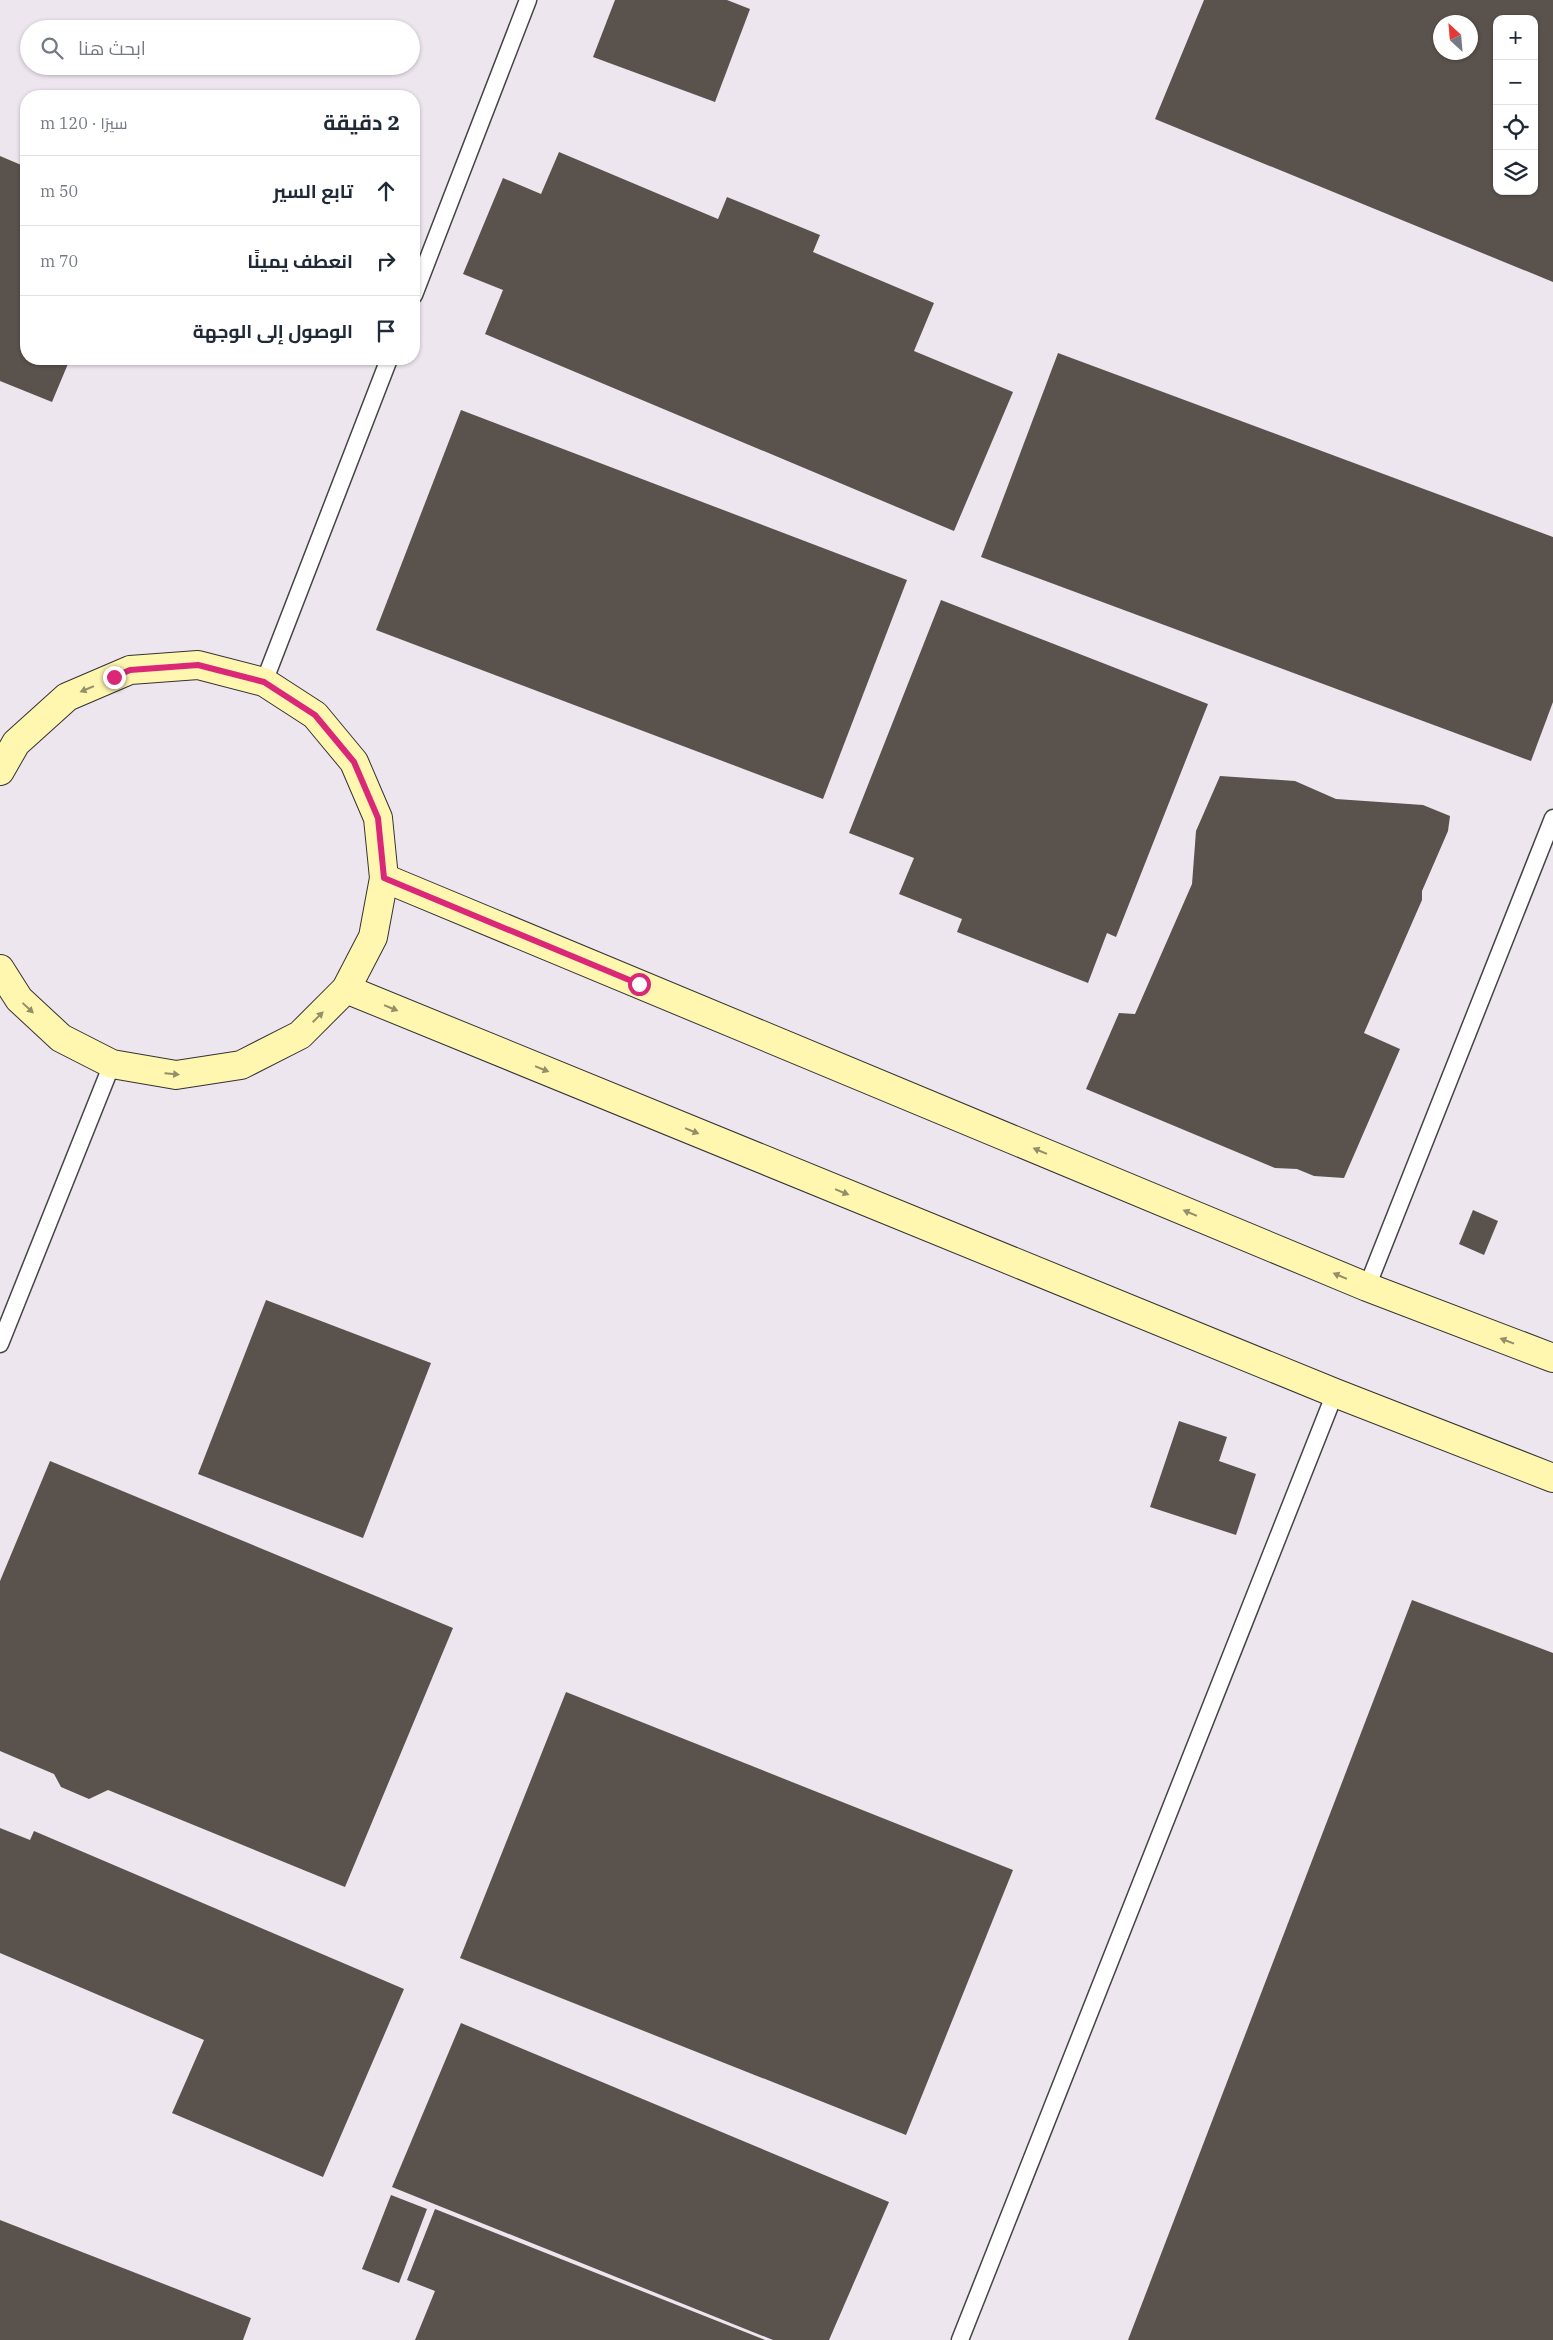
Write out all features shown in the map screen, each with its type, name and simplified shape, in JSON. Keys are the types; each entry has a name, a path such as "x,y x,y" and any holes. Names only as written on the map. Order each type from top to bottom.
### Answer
{"street":[{"path":"0,968 18,999 61,1038 112,1064 176,1075 241,1066 300,1035 346,989 373,937 384,878 378,818 354,762 315,715 264,682 198,665 130,670 67,697 16,743 1,769"},
{"path":"384,878 1367,1287 1553,1358"},
{"path":"346,989 1335,1393 1553,1478"}],"lane":[{"path":"420,280 528,0"},
{"path":"264,682 387,365"},
{"path":"1367,1287 1553,818"},
{"path":"0,1344 112,1064"},
{"path":"960,2340 1335,1393"}],"shaded area":[{"path":"0,0 1553,0 1553,2340 0,2340"}],"building":[{"path":"615,0 727,0 750,9 715,102 593,57"},
{"path":"1204,0 1553,0 1553,282 1155,119"},
{"path":"559,152 718,219 727,197 820,235 813,252 934,303 914,351 1013,392 954,531 485,334 503,290 463,274 503,178 541,194"},
{"path":"0,156 20,164 20,365 67,365 52,402 0,381"},
{"path":"1058,353 1553,537 1553,702 1531,761 981,557"},
{"path":"461,410 907,580 823,799 376,630"},
{"path":"941,600 1208,704 1116,937 1107,933 1088,983 957,932 962,919 899,894 914,858 849,833"},
{"path":"1220,776 1295,781 1336,799 1423,805 1450,816 1448,831 1422,891 1422,900 1364,1033 1400,1049 1344,1178 1314,1176 1297,1169 1275,1168 1086,1089 1119,1013 1135,1014 1192,884 1196,831"},
{"path":"1473,1210 1498,1221 1484,1255 1459,1244"},
{"path":"266,1300 431,1363 363,1538 198,1474"},
{"path":"1179,1421 1227,1437 1219,1461 1256,1474 1236,1535 1150,1507"},
{"path":"50,1461 453,1628 345,1887 108,1790 89,1799 61,1787 54,1774 0,1751 0,1581"},
{"path":"1412,1600 1553,1653 1553,2340 1128,2340"},
{"path":"566,1692 1013,1870 906,2135 460,1958"},
{"path":"0,1828 30,1840 34,1831 404,1989 323,2177 172,2113 204,2040 0,1953"},
{"path":"461,2023 889,2202 829,2340 773,2340 392,2187"},
{"path":"391,2195 427,2209 399,2283 362,2269"},
{"path":"435,2209 765,2340 415,2340 435,2291 407,2280"},
{"path":"0,2220 251,2318 243,2340 0,2340"}],"route":[{"path":"114,677 130,670 198,665 264,682 315,715 354,762 378,818 384,878 639,984"}]}
